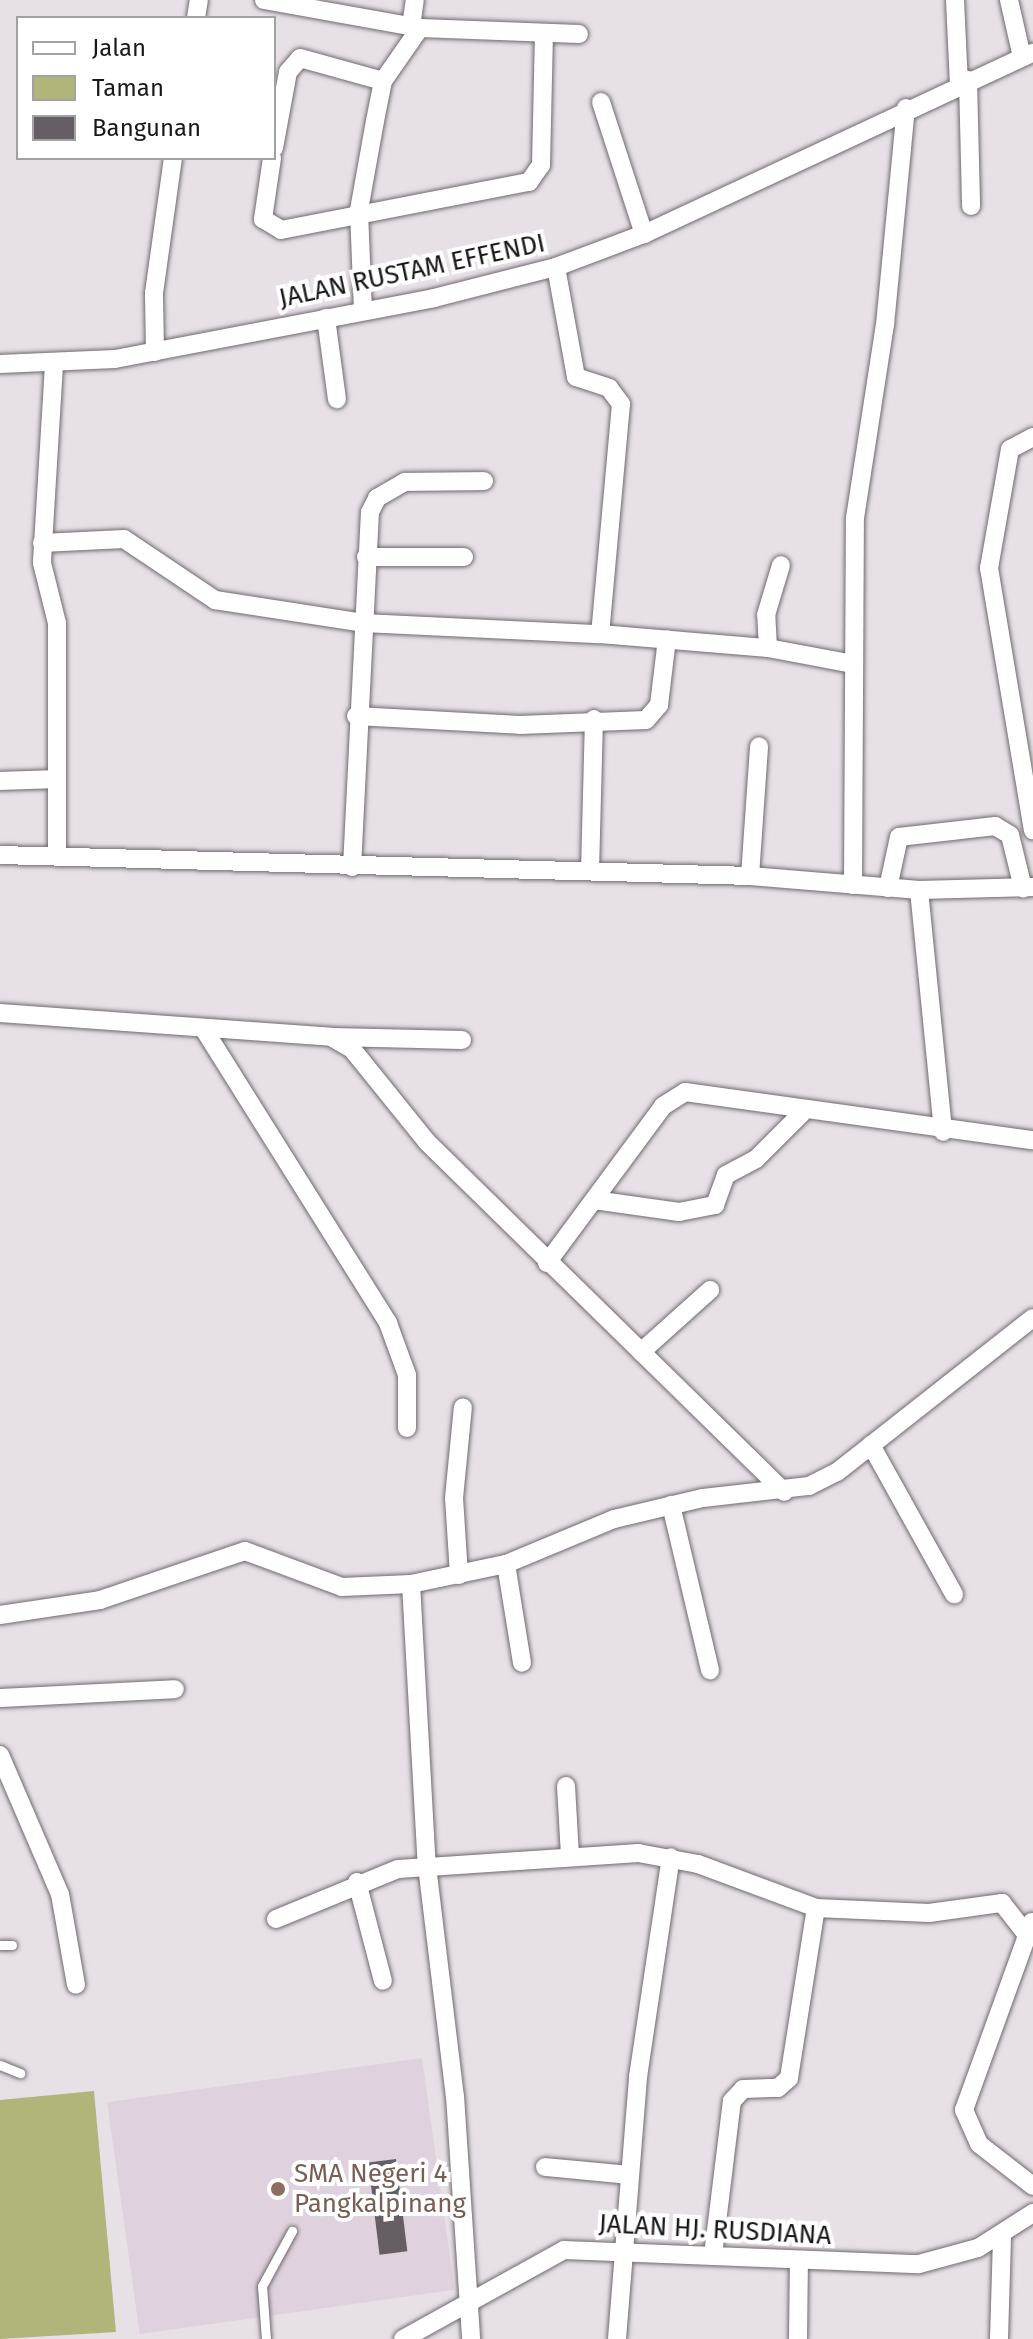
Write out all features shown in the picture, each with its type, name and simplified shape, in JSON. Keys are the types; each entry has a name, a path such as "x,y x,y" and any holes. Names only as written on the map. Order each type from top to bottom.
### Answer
{"street":[{"path":"264,0 415,27 544,35 579,34"},
{"path":"363,311 359,210 383,81 415,27 415,0"},
{"path":"955,0 971,206"},
{"path":"1009,0 1028,55"},
{"path":"272,160 263,219 270,228 536,179 544,35"},
{"name":"JALAN RUSTAM EFFENDI","path":"0,364 54,365 155,352 363,311 556,267 644,234 906,108 1028,55"},
{"path":"276,137 288,72 300,58 383,81"},
{"path":"601,102 644,234"},
{"path":"853,885 855,518 885,325 906,108"},
{"path":"155,352 154,293 173,160"},
{"path":"556,267 576,377 609,388 621,404 600,634"},
{"path":"326,318 337,399"},
{"path":"54,365 42,543 57,623 57,854"},
{"path":"1033,437 1010,449 989,568 1026,766 1033,830"},
{"path":"352,867 356,716 370,512 391,487 484,481"},
{"path":"42,543 124,539 215,600 363,623 667,639 768,648 853,664"},
{"path":"366,557 464,557"},
{"path":"768,648 766,615 781,565"},
{"path":"356,716 520,725 652,717 667,639"},
{"path":"590,871 594,719"},
{"path":"750,876 759,746"},
{"path":"0,781 57,779"},
{"path":"0,855 57,854 352,867 750,876 888,888 919,890 1028,887 1010,835 995,826 899,837 888,888"},
{"path":"919,890 943,1132"},
{"path":"0,1013 205,1031 462,1040"},
{"path":"205,1031 388,1323 407,1375 407,1428"},
{"path":"331,1037 358,1054 427,1142 784,1492"},
{"path":"547,1263 676,1094 695,1091 802,1113 943,1132 1033,1140"},
{"path":"594,1200 679,1212 715,1205 726,1175 756,1159 802,1113"},
{"path":"641,1352 710,1290"},
{"path":"0,1615 100,1600 245,1551 342,1587 411,1584 506,1564 614,1519 671,1505 784,1492 823,1480 1033,1318"},
{"path":"459,1575 454,1498 463,1407"},
{"path":"871,1445 954,1594"},
{"path":"671,1505 710,1670"},
{"path":"506,1564 522,1663"},
{"path":"411,1584 427,1866 454,2084 466,2309 471,2339"},
{"path":"0,1698 175,1689"},
{"path":"0,1755 60,1894 76,1985"},
{"path":"566,1786 570,1855"},
{"path":"276,1919 357,1882 427,1866 570,1855 671,1857 816,1908 929,1913 993,1901 1009,1906 1029,1926 964,2110 979,2144 1033,2186"},
{"path":"617,2339 629,2175 671,1857"},
{"path":"357,1882 383,1981"},
{"path":"713,2255 732,2101 743,2089 778,2088 789,2078 816,1908"},
{"path":"545,2167 629,2175"},
{"name":"JALAN HJ. RUSDIANA","path":"403,2339 466,2309 553,2253 622,2247 799,2262 941,2262 1002,2235 1033,2213"},
{"path":"999,2339 1002,2235"},
{"path":"798,2339 799,2262"}],"lane":[{"path":"0,1945 12,1945"},
{"path":"0,2065 20,2073"},
{"path":"266,2339 262,2286 292,2231"}],"shaded area":[{"name":"SMA Negeri 4 Pangkalpinang","path":"422,2058 455,2290 140,2334 107,2102"}],"green space":[{"path":"94,2091 116,2332 0,2339 0,2100"}],"building":[{"path":"396,2159 407,2251 380,2255 368,2162"}],"place":[{"name":"SMA Negeri 4 Pangkalpinang","path":"278,2189"}]}
